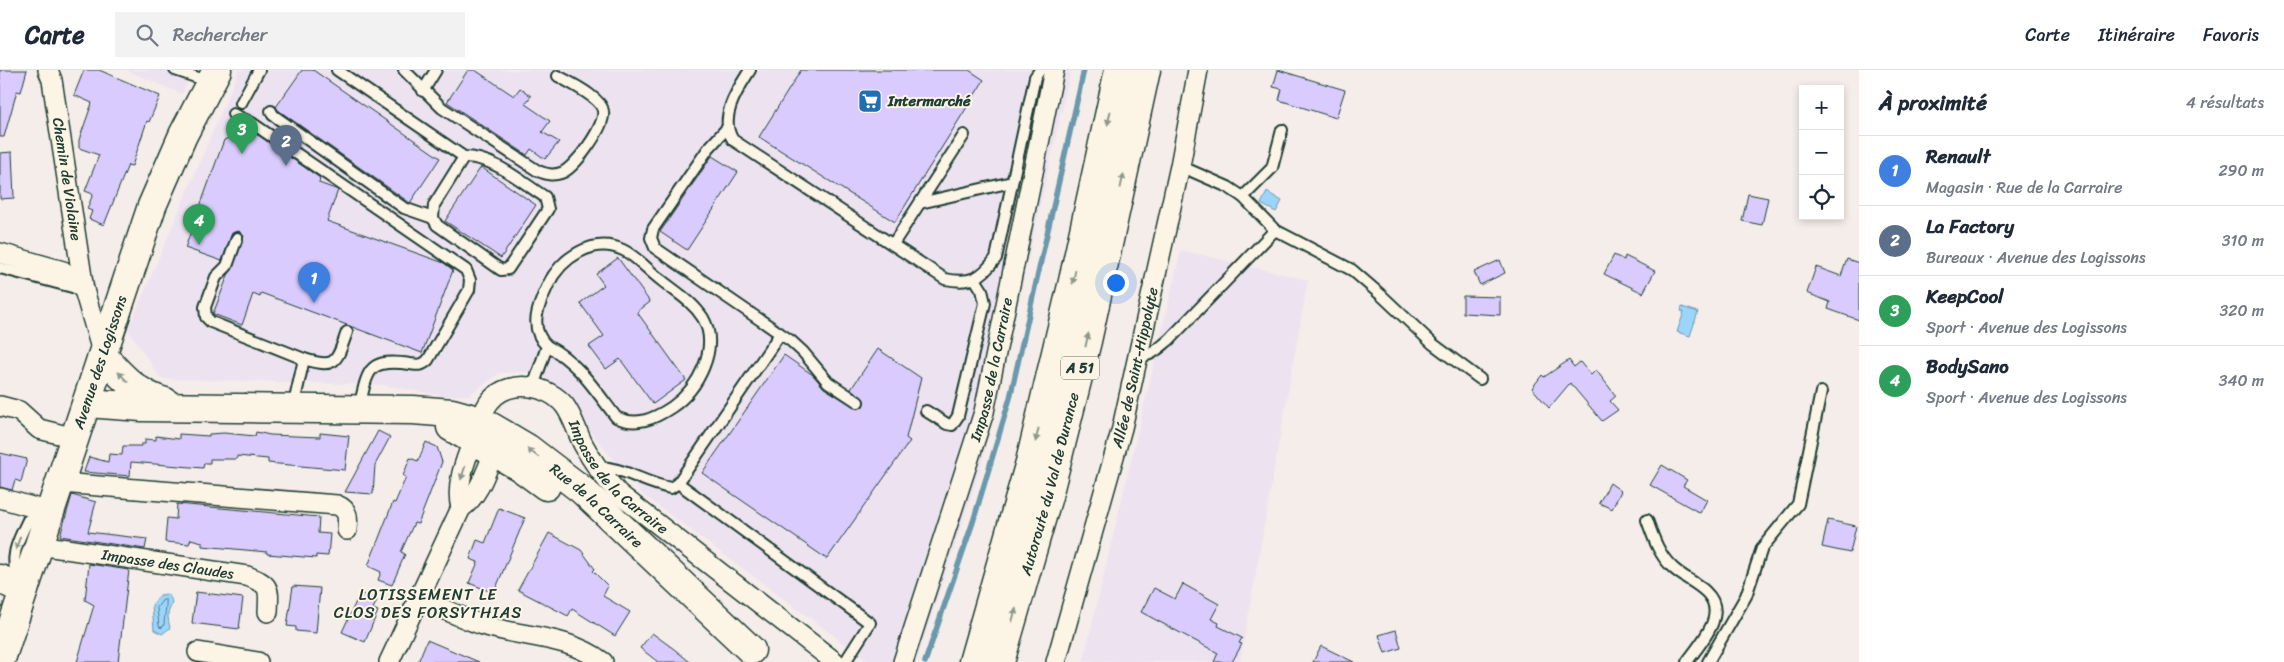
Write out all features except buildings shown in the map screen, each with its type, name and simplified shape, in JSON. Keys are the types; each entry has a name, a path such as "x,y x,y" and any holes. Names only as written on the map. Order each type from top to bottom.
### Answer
{"main road":[{"name":"Autoroute du Val de Durance","path":"973,662 1030,462 1073,281 1119,70"},
{"name":"Autoroute du Val de Durance","path":"1000,662 1048,496 1082,360 1146,70"},
{"name":"Avenue des Logissons","path":"0,662 12,585 39,545 152,206 183,135 214,76"},
{"name":"Rue de la Carraire","path":"103,356 136,390 150,398 179,406"},
{"name":"Rue de la Carraire","path":"87,403 142,407 413,410 452,413 488,436 520,467 592,522 759,656"},
{"name":"Rue de la Carraire","path":"488,436 527,448 582,490 759,656"}],"street":[{"name":"Chemin de Violaine","path":"48,70 52,80 84,290 103,356"},
{"name":"Impasse de la Carraire","path":"903,662 984,412 1054,70"},
{"name":"Allée de Saint-Hippolyte","path":"1056,662 1122,428 1180,166 1198,70"},
{"path":"0,253 63,271 84,290"},
{"name":"Impasse de la Carraire","path":"419,598 461,508 458,497 459,485 488,436 490,400 504,390 533,387 558,398 566,408 595,467 618,494 835,662"},
{"path":"0,406 19,410 38,429 76,438"},
{"path":"60,483 337,505 344,508 348,515 348,530"},
{"path":"0,498 50,512"},
{"name":"Impasse des Claudes","path":"39,545 247,576 264,583 269,591 268,612"},
{"path":"389,662 419,598 483,625 560,641 591,653 603,662"},
{"path":"198,652 258,662"}],"lane":[{"path":"175,70 214,76"},
{"path":"240,103 259,70"},
{"path":"337,70 464,157 474,157 491,163 545,197 548,209 508,269 502,270 436,225 433,218 434,205 464,157"},
{"path":"404,70 442,108 538,171 552,175 562,173 572,167 602,123 604,111 598,101 558,76"},
{"path":"423,91 436,70"},
{"path":"750,70 732,101 727,128 708,149 653,229 651,238 655,248 780,334 803,352 828,382 858,402"},
{"path":"727,128 733,140 945,279 960,282 975,279 988,270 996,258 1035,77 1040,70"},
{"path":"271,111 273,115 404,208 433,218"},
{"path":"233,114 252,123 466,270 470,280 469,290 428,360 418,365 389,361 371,368 358,409"},
{"path":"1243,197 1272,168 1282,130"},
{"path":"893,244 964,135"},
{"path":"1180,166 1202,174 1243,197 1275,230 1352,270 1433,344 1480,379"},
{"path":"920,203 1012,182"},
{"path":"1139,356 1145,357 1169,340 1275,230"},
{"path":"236,238 227,266 216,277 205,307 206,317 211,322 320,364 328,364 334,361 347,332"},
{"path":"609,245 624,250 694,307 704,320 709,336 709,350 694,386 679,402 665,412 638,422 624,421 616,417 577,366 548,346 538,338 536,323 540,302 550,281 563,265 579,252 596,246 609,245"},
{"path":"0,268 84,290"},
{"path":"926,410 947,424 952,425 958,416 985,302 982,290 975,279"},
{"path":"595,467 610,466 659,486 671,488 678,483 780,334"},
{"path":"533,387 548,346"},
{"path":"293,408 304,358"},
{"path":"1708,662 1746,596 1762,548 1798,504 1821,392"},
{"path":"678,483 870,623 845,662"},
{"path":"12,585 15,572 14,556 18,539 28,520 50,512"},
{"path":"1647,520 1664,559 1672,568 1707,592 1714,602 1714,619 1687,662"}],"shaded area":[{"path":"126,70 193,70 182,94"},
{"path":"239,70 1071,70 981,467 916,662 869,662 643,495 540,371 500,373 469,395 444,396 382,385 161,379 128,330"},
{"path":"1181,250 1308,280 1240,662 1083,662"}],"water":[{"path":"1267,192 1282,201 1276,212 1261,204"},
{"path":"1682,307 1698,312 1690,336 1677,332 1684,312 1681,311"},
{"path":"167,594 172,602 168,614 170,628 162,634 154,630 152,605 160,595"}],"waterway":[{"path":"925,662 973,522 1010,398 1084,70"}],"place":[{"name":"Intermarché","path":"870,101"},
{"name":"KeepCool","path":"242,154"},
{"name":"La Factory","path":"286,166"},
{"name":"BodySano","path":"199,245"},
{"name":"Renault","path":"314,303"}],"district":[{"name":"LOTISSEMENT LE CLOS DES FORSYTHIAS","path":"428,603"}]}
